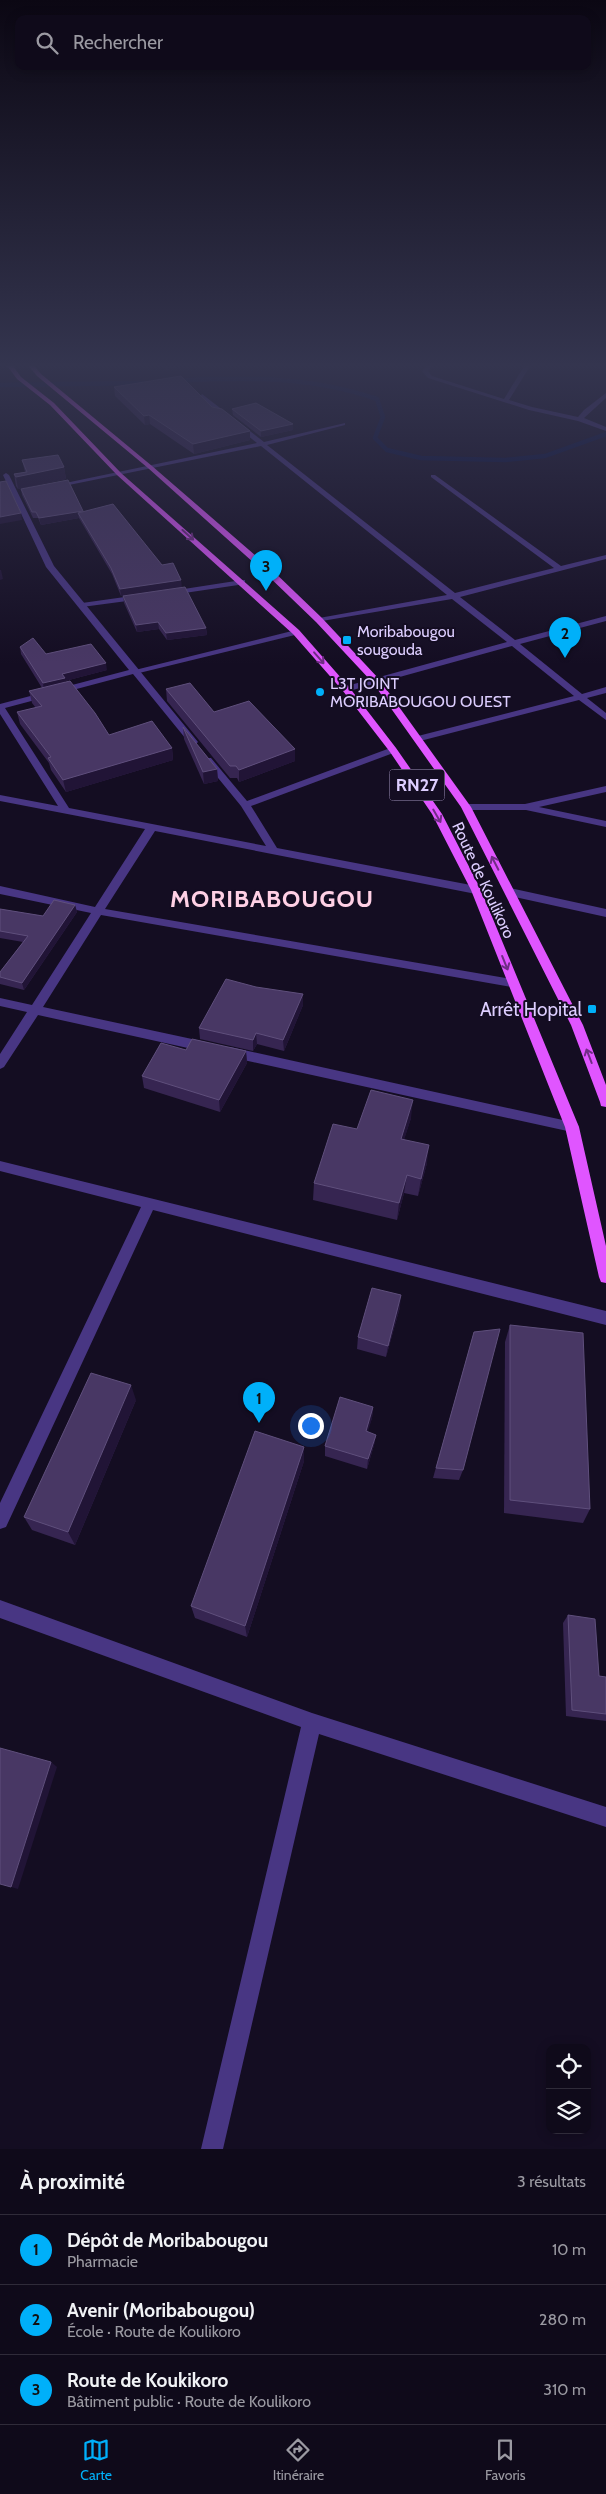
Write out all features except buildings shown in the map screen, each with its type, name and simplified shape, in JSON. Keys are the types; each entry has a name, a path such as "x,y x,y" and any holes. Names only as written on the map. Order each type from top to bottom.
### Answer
{"main road":[{"name":"Route de Koulikoro","path":"109,463 296,632 346,689 393,750 437,814 476,890 512,983 572,1127 606,1277"},
{"name":"Route de Koulikoro","path":"145,463 267,570 319,620 376,681 466,807 577,1025 606,1102"}],"street":[{"path":"44,488 168,463"},
{"path":"286,463 606,717"},
{"path":"6,475 50,567 245,805 274,850"},
{"path":"433,476 560,569"},
{"path":"15,493 25,492"},
{"path":"319,620 453,596 606,557"},
{"path":"166,593 242,582"},
{"path":"82,605 148,596"},
{"path":"346,689 606,618"},
{"path":"65,810 0,707 296,632"},
{"path":"417,739 606,690"},
{"path":"245,805 393,750"},
{"path":"525,807 606,789"},
{"path":"0,798 476,890"},
{"path":"466,807 525,807 606,824"},
{"path":"0,1064 152,827"},
{"path":"0,890 98,911 512,983"},
{"path":"510,892 606,914"},
{"path":"0,1002 572,1127"},
{"path":"0,1166 606,1318"},
{"path":"0,1521 150,1203"},
{"path":"0,1609 312,1722 606,1817"},
{"path":"212,2149 312,1722"}],"place":[{"name":"Route de Koukikoro","path":"266,591"},
{"name":"Moribabougou sougouda","path":"347,640"},
{"name":"Avenir (Moribabougou)","path":"565,658"},
{"name":"L3T JOINT MORIBABOUGOU OUEST","path":"320,692"},
{"name":"Arrêt Hopital","path":"592,1009"},
{"name":"Dépôt de Moribabougou","path":"259,1423"}],"district":[{"name":"MORIBABOUGOU","path":"272,899"}]}
